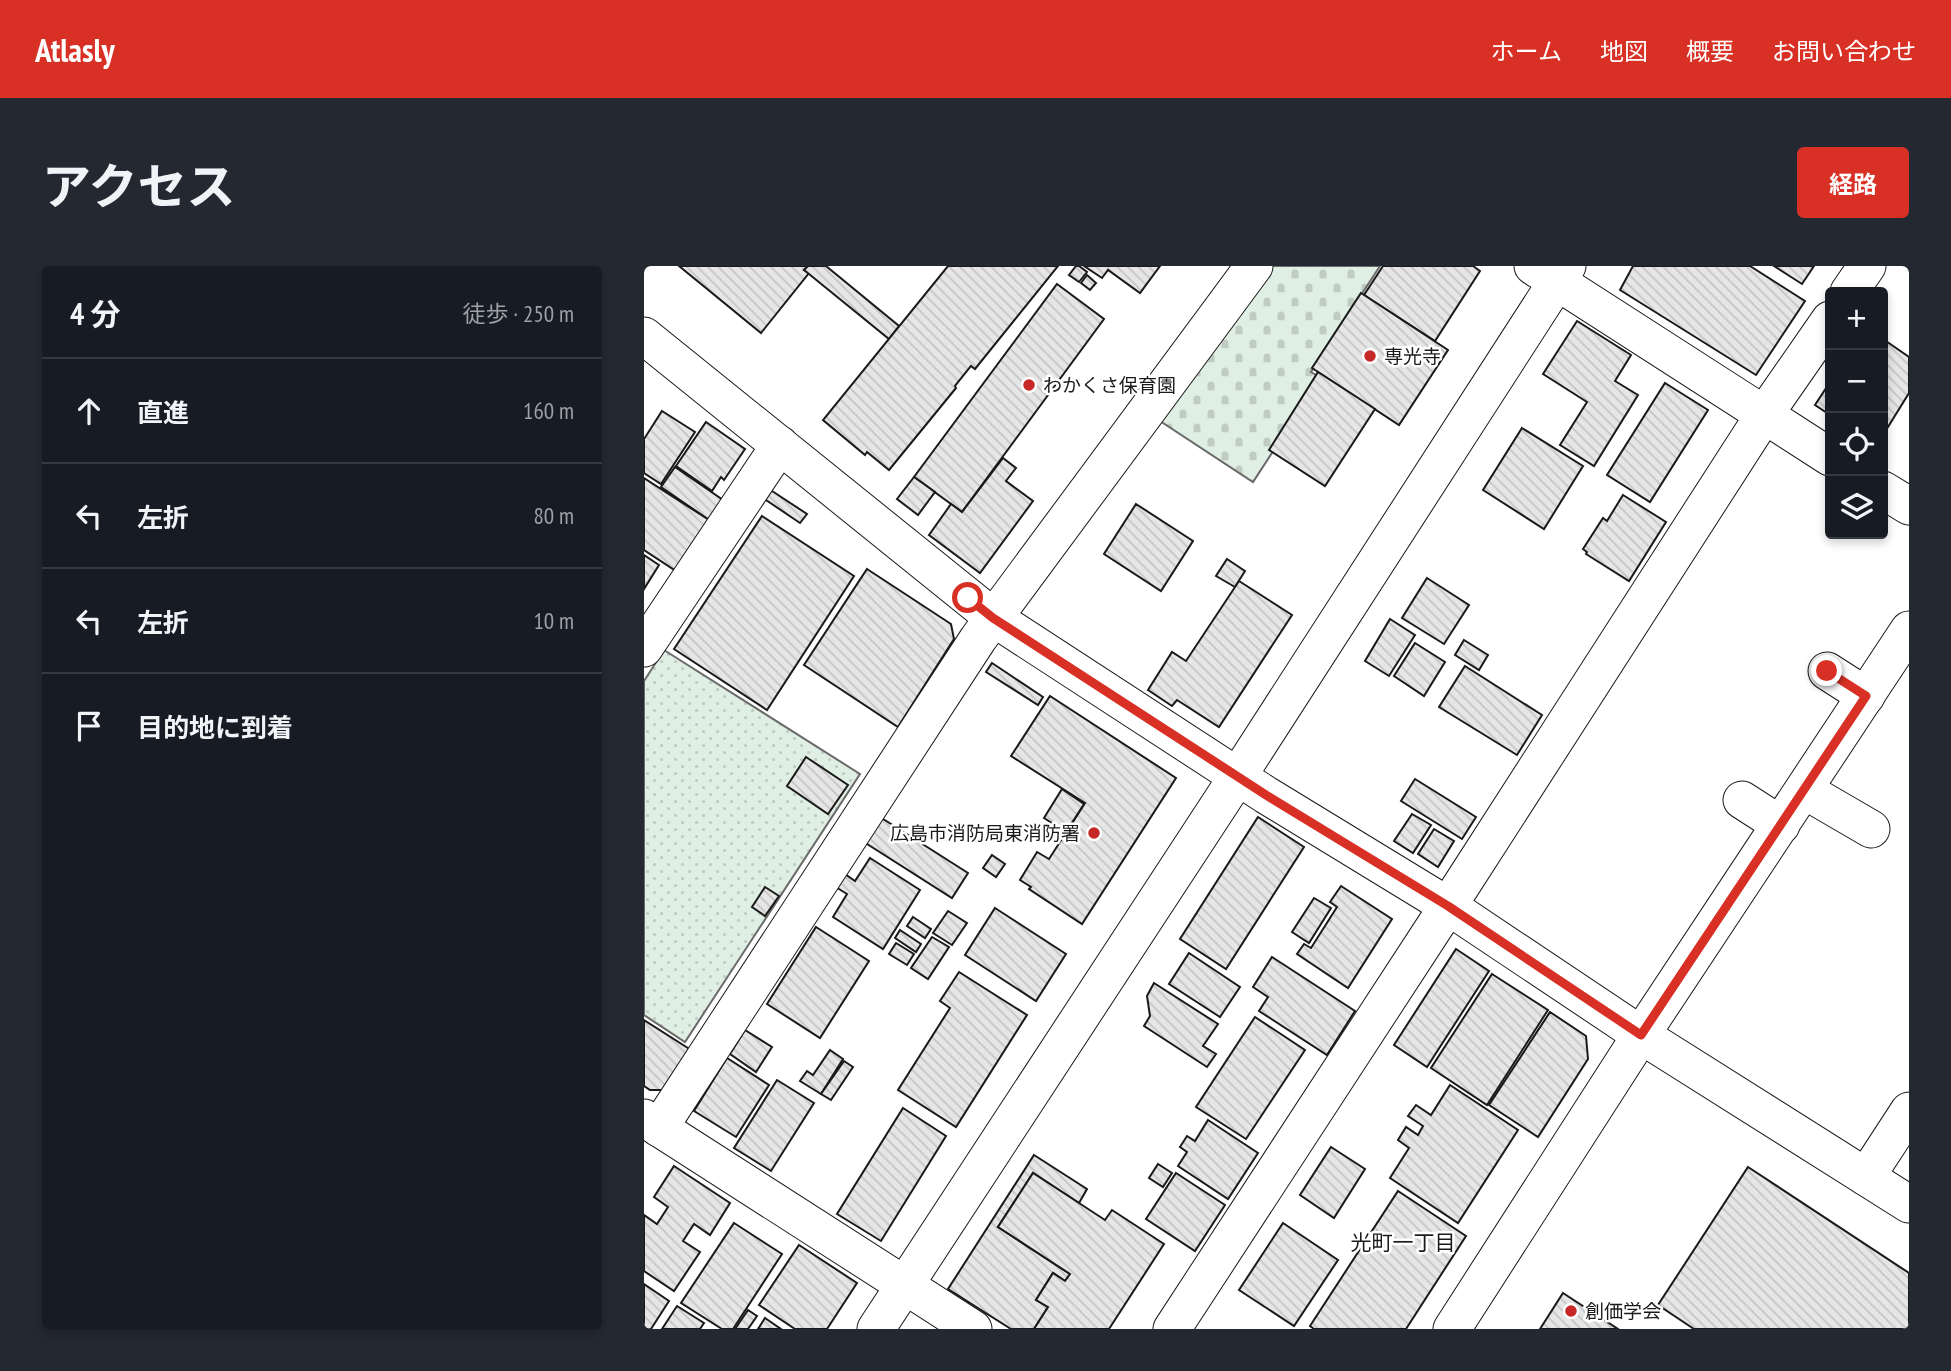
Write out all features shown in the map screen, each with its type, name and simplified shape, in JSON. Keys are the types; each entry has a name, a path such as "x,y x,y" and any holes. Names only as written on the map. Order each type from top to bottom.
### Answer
{"street":[{"path":"973,1329 651,1123 993,618 1254,266"},
{"path":"1852,287 1867,266"},
{"path":"876,1329 1238,777 1553,271 1825,454"},
{"path":"1172,1329 1764,415 1825,327"},
{"path":"644,336 993,618 1238,777 1448,906 1641,1035 1909,1204"},
{"path":"644,648 780,445"},
{"path":"1888,493 1909,506"},
{"path":"1452,1329 1641,1035 1866,696 1903,652"},
{"path":"1827,671 1866,696"},
{"path":"1804,790 1871,829"},
{"path":"1742,800 1781,825"},
{"path":"1866,1177 1909,1111"}],"green space":[{"path":"1269,266 1380,266 1311,372 1321,378 1253,482 1157,419"},
{"path":"664,650 860,774 685,1042 644,1015 644,681"}],"building":[{"path":"679,266 808,266 804,270 809,273 761,333"},
{"path":"808,266 826,266 899,326 889,339 804,270"},
{"path":"948,266 1058,266 975,369 971,366 889,470 867,452 865,455 823,420"},
{"path":"1076,266 1087,272 1079,282 1069,275"},
{"path":"1084,266 1160,266 1140,293 1108,270 1102,278"},
{"path":"1383,266 1473,266 1480,271 1435,341 1364,295"},
{"path":"1633,266 1750,266 1805,301 1756,375 1620,290"},
{"path":"1774,266 1814,266 1802,284"},
{"path":"1087,275 1096,283 1090,290 1081,283"},
{"path":"1057,284 1104,319 962,512 914,477"},
{"path":"1361,293 1448,350 1399,425 1312,368"},
{"path":"1577,321 1631,355 1615,381 1638,395 1594,466 1560,445 1587,402 1543,374"},
{"path":"1888,342 1909,357 1909,393 1888,427"},
{"path":"1318,372 1375,409 1325,486 1269,450"},
{"path":"1665,383 1708,410 1650,502 1607,475"},
{"path":"1825,390 1825,412 1815,405"},
{"path":"662,411 695,432 661,484 644,473 644,439"},
{"path":"706,422 745,449 724,480 721,477 712,491 676,466"},
{"path":"1522,428 1583,466 1544,529 1483,490"},
{"path":"1003,458 1016,468 1006,481 1033,501 980,573 929,535 951,504 962,512"},
{"path":"675,467 726,502 712,522 661,487"},
{"path":"914,477 935,492 918,515 897,499"},
{"path":"644,478 709,520 676,571 644,550"},
{"path":"769,489 807,514 800,523 763,498"},
{"path":"1623,495 1666,522 1629,581 1586,554 1583,549 1603,518 1607,521"},
{"path":"1136,504 1193,541 1161,591 1104,554"},
{"path":"762,516 854,576 767,710 674,649"},
{"path":"644,555 659,565 644,589"},
{"path":"1227,559 1245,571 1235,587 1216,576"},
{"path":"867,569 951,624 954,639 898,727 804,665"},
{"path":"1427,578 1469,605 1444,644 1402,618"},
{"path":"1239,581 1292,615 1219,727 1177,700 1172,706 1148,690 1172,652 1186,661"},
{"path":"1390,619 1415,635 1389,676 1365,661"},
{"path":"1464,640 1488,655 1479,670 1455,655"},
{"path":"1415,643 1445,662 1424,696 1394,676"},
{"path":"992,663 1043,697 1038,705 986,672"},
{"path":"1465,666 1542,715 1517,755 1439,707"},
{"path":"1050,696 1176,778 1082,924 1029,889 1031,887 1020,880 1037,852 1049,859 1085,803 1011,756"},
{"path":"806,757 848,785 828,814 787,786"},
{"path":"1415,779 1476,817 1462,839 1401,801"},
{"path":"1062,789 1084,804 1066,832 1044,818"},
{"path":"1412,814 1431,825 1413,853 1394,841"},
{"path":"880,817 968,873 952,898 864,842"},
{"path":"1258,817 1304,847 1226,969 1180,939"},
{"path":"1434,829 1454,841 1438,867 1418,854"},
{"path":"992,855 1005,864 996,877 983,868"},
{"path":"870,858 920,890 883,949 833,917 847,894 834,886 842,872 855,881"},
{"path":"1341,886 1392,919 1348,988 1297,954 1304,944 1311,948 1337,907 1330,902"},
{"path":"765,887 779,896 765,916 752,907"},
{"path":"1314,898 1331,908 1309,943 1292,932"},
{"path":"995,908 1066,954 1036,1001 965,955"},
{"path":"948,911 967,923 952,945 933,933"},
{"path":"913,917 931,929 925,938 907,926"},
{"path":"816,927 869,961 820,1038 767,1004"},
{"path":"900,930 921,944 916,952 895,938"},
{"path":"932,937 949,947 928,979 911,968"},
{"path":"896,943 914,954 907,965 889,954"},
{"path":"1456,949 1489,971 1427,1067 1394,1045"},
{"path":"1189,953 1240,987 1220,1017 1169,984"},
{"path":"1272,957 1355,1011 1327,1055 1259,1011 1268,997 1253,987"},
{"path":"959,972 1027,1015 956,1127 898,1090 950,1008 940,1001"},
{"path":"1492,974 1548,1010 1487,1105 1431,1068"},
{"path":"1154,983 1218,1024 1203,1046 1216,1054 1207,1067 1144,1026 1150,1016 1147,996"},
{"path":"1550,1012 1586,1036 1588,1059 1538,1137 1489,1105"},
{"path":"1255,1017 1305,1050 1246,1139 1196,1107"},
{"path":"644,1020 691,1050 665,1090 650,1090 644,1086"},
{"path":"745,1030 772,1047 756,1072 730,1054"},
{"path":"830,1050 843,1059 821,1094 800,1081 807,1071 813,1075"},
{"path":"727,1058 769,1085 736,1137 694,1111"},
{"path":"844,1061 853,1067 831,1100 821,1094"},
{"path":"777,1080 814,1103 771,1171 734,1148"},
{"path":"1450,1085 1518,1130 1458,1223 1390,1178 1409,1148 1398,1140 1406,1127 1418,1135 1423,1126 1408,1116 1416,1105 1431,1115"},
{"path":"903,1108 946,1136 881,1241 837,1214"},
{"path":"1208,1120 1258,1153 1228,1199 1178,1166 1187,1152 1180,1147 1187,1136 1195,1141"},
{"path":"1331,1147 1365,1169 1334,1218 1300,1195"},
{"path":"1034,1155 1087,1189 1079,1203 1033,1173 998,1227 1070,1274 1065,1281 1053,1273 1036,1300 1048,1307 1034,1329 1011,1329 948,1289"},
{"path":"1158,1164 1172,1173 1163,1187 1149,1178"},
{"path":"674,1166 730,1203 710,1235 694,1224 683,1241 700,1252 674,1291 644,1271 644,1215 657,1224 668,1207 654,1197"},
{"path":"1748,1167 1909,1273 1909,1329 1694,1329 1658,1305"},
{"path":"1033,1173 1105,1220 1112,1210 1164,1244 1109,1329 1034,1329 1048,1307 1036,1300 1053,1273 1065,1281 1070,1274 998,1227"},
{"path":"1176,1173 1225,1205 1195,1251 1146,1219"},
{"path":"1398,1191 1466,1236 1406,1329 1314,1329 1310,1326"},
{"path":"734,1223 782,1254 733,1329 722,1329 681,1303"},
{"path":"1283,1223 1338,1260 1294,1326 1239,1290"},
{"path":"799,1245 857,1283 827,1329 795,1329 759,1305"},
{"path":"644,1284 669,1301 651,1329 644,1329"},
{"name":"創価学会","path":"1563,1293 1618,1329 1540,1329"},
{"path":"677,1306 704,1323 700,1329 662,1329"},
{"path":"748,1310 757,1316 748,1329 735,1329"},
{"path":"765,1318 781,1329 758,1329"}],"place":[{"name":"専光寺","path":"1370,356"},
{"name":"わかくさ保育園","path":"1029,385"},
{"name":"広島市消防局東消防署","path":"1094,833"},
{"name":"創価学会","path":"1571,1311"}],"district":[{"name":"光町一丁目","path":"1403,1242"}],"route":[{"path":"968,598 993,618 1266,795 1448,906 1641,1035 1866,696 1827,671"}]}
